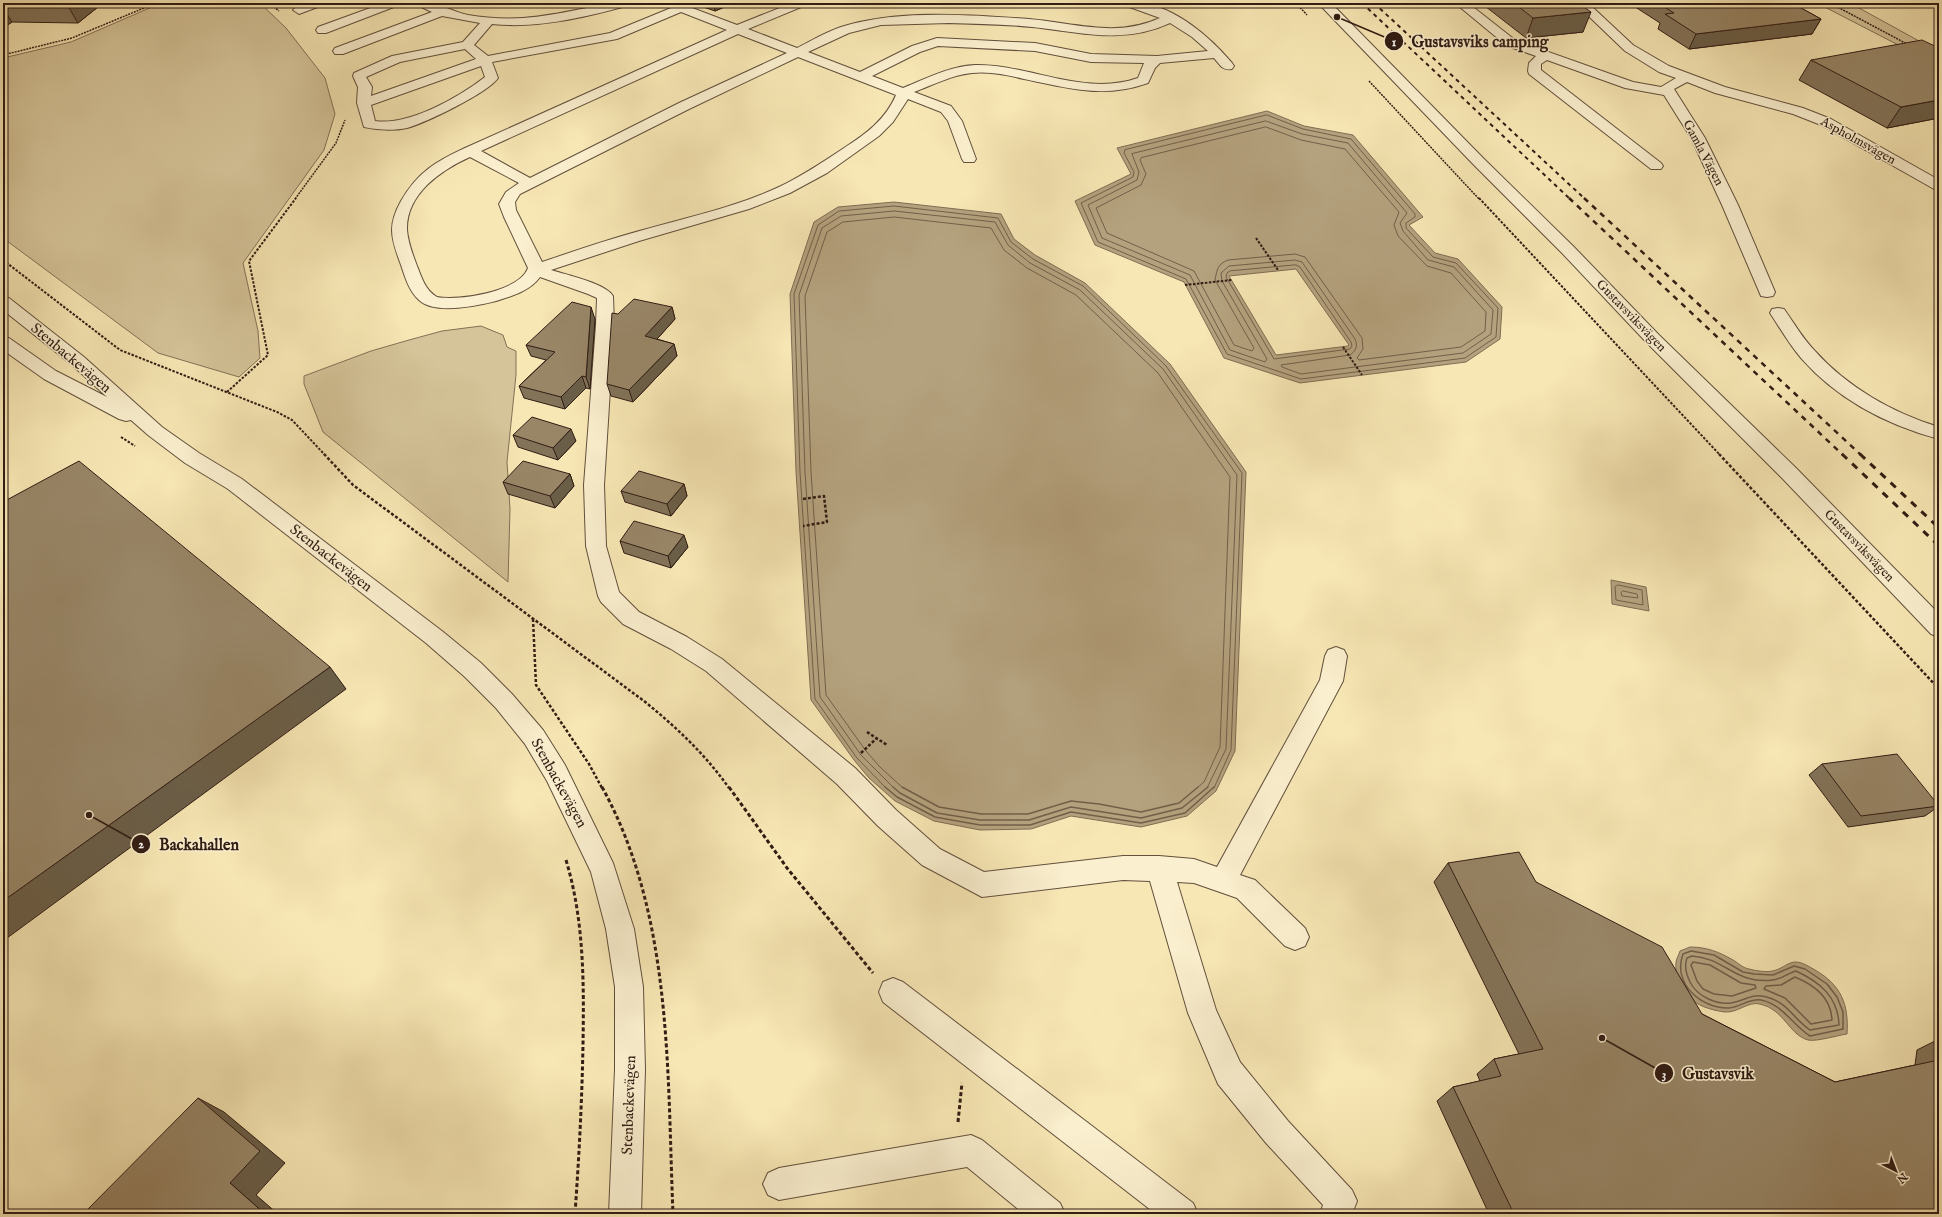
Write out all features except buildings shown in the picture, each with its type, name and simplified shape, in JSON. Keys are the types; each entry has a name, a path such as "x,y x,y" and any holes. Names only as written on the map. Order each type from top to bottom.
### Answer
{"street":[{"path":"299,10 319,3"},
{"path":"322,30 395,3"},
{"path":"421,3 476,20 505,21 532,21 575,16 626,3"},
{"path":"668,3 946,109 951,113 969,159"},
{"path":"802,3 738,29 470,151 447,162 425,176 416,187 403,212 399,225 400,237 418,288 422,295 432,301 450,303 473,301 501,294 518,287 532,278 536,270 532,257 510,213 507,203 509,197 515,191 845,30 881,21 950,18 1011,22 1109,33 1148,28 1170,18"},
{"path":"1128,3 1170,18 1199,35 1228,66"},
{"name":"Gustavsviksvägen","path":"1324,3 1479,162 1568,250 1653,339 1789,472 1939,628"},
{"path":"1461,3 1511,43 1630,85 1669,92 1667,88 1685,78"},
{"path":"1581,3 1635,52 1653,64 1685,78"},
{"path":"339,51 448,12 473,6"},
{"path":"505,21 538,8"},
{"path":"364,104 485,60 613,36 681,8"},
{"path":"1011,22 1014,9"},
{"path":"467,45 485,60 492,78 468,96 405,124 369,124 364,104 365,87 359,76 396,60 467,45 489,20"},
{"path":"862,76 916,49 937,42 1034,47 1091,58 1157,60 1218,54"},
{"path":"1546,55 1535,63 1534,71 1656,166"},
{"path":"904,92 946,76 975,69 992,70 1088,86 1124,87 1143,80 1149,66 1157,60"},
{"name":"Aspholmsvägen","path":"1685,78 1774,104 1826,122 1939,186"},
{"path":"536,270 647,233 723,213 775,194 832,163 882,127 892,117 900,104 904,92"},
{"name":"Gamla Vägen","path":"1669,92 1698,138 1730,205 1767,292"},
{"path":"1774,104 1780,96 1784,94"},
{"path":"470,151 529,183"},
{"path":"536,270 594,290 604,296 605,325 594,485 596,546 609,596 631,618 679,643 714,665 846,776 887,818 931,857 982,885 1123,868 1159,868 1194,871 1246,888 1295,937"},
{"name":"Stenbackevägen","path":"3,302 78,361 146,439"},
{"path":"1778,313 1813,361 1841,385 1873,406 1904,421 1939,433"},
{"name":"Stenbackevägen","path":"3,342 146,439 254,499 434,637 473,670 504,701 534,736 556,773 604,872 620,929 629,988 630,1069 625,1214"},
{"path":"1223,881 1331,681 1336,656"},
{"path":"1159,868 1202,1013 1229,1073 1277,1132 1342,1201 1336,1214"},
{"path":"893,992 1182,1214"},
{"path":"779,1184 971,1151 1050,1214"}],"path":[{"path":"3,55 72,38 156,3"},
{"path":"269,3 283,15"},
{"path":"1296,3 1312,20"},
{"path":"1830,3 1907,44"},
{"path":"1366,78 1939,689"},
{"path":"227,392 268,355 248,261 336,143 343,128 346,116"},
{"path":"1256,238 1278,270"},
{"path":"3,260 120,350 277,412 292,420 353,485 589,659 679,730 703,754 724,780 787,868 864,964 893,992"},
{"path":"1185,285 1232,280"},
{"path":"1343,347 1362,375"},
{"path":"116,434 146,439"},
{"path":"803,498 824,496 827,522 803,526"},
{"path":"867,732 887,745"},
{"path":"860,755 877,738"},
{"path":"565,856 578,906 584,960 582,1112 575,1214"},
{"path":"954,1154 966,1048"}],"shaded area":[{"path":"161,3 260,3 286,28 325,78 335,114 324,150 243,263 258,331 260,358 239,377 158,353 3,238 3,58 71,42"},
{"path":"1817,3 1850,3 1939,52 1939,66"},
{"path":"481,326 503,335 507,347 516,351 516,375 507,462 510,509 508,582 323,432 304,384 304,376 371,351 442,331"}],"water":[{"path":"1267,111 1304,126 1353,135 1423,217 1409,225 1435,253 1458,259 1502,307 1500,339 1466,362 1300,383 1224,358 1184,282 1095,245 1075,201 1131,174 1117,148","holes":["1296,269 1349,345 1276,355 1229,276"]},
{"path":"894,202 1001,214 1014,239 1035,255 1085,283 1170,364 1246,472 1235,751 1216,791 1187,816 1141,827 1071,816 1031,829 980,830 934,821 895,801 869,778 854,760 811,700 796,472 790,294 814,222 838,207"},
{"path":"1611,580 1646,587 1649,611 1612,604"},
{"path":"1690,947 1713,950 1728,957 1745,968 1759,971 1773,971 1793,962 1808,966 1831,982 1842,996 1845,1005 1847,1034 1808,1040 1796,1033 1775,1011 1760,1004 1751,1004 1730,1012 1713,1010 1700,1005 1694,1001 1684,988 1676,968 1676,960 1680,951"}],"railway":[{"path":"1362,3 1570,199"},
{"path":"1374,3 1585,199"},
{"path":"1569,198 1843,455"},
{"path":"1584,198 1861,455"},
{"path":"1842,454 1939,546"},
{"path":"1860,454 1939,528"}],"place":[{"name":"Gustavsviks camping","path":"1337,17"},
{"name":"Backahallen","path":"89,815"},
{"name":"Gustavsvik","path":"1602,1038"}]}
